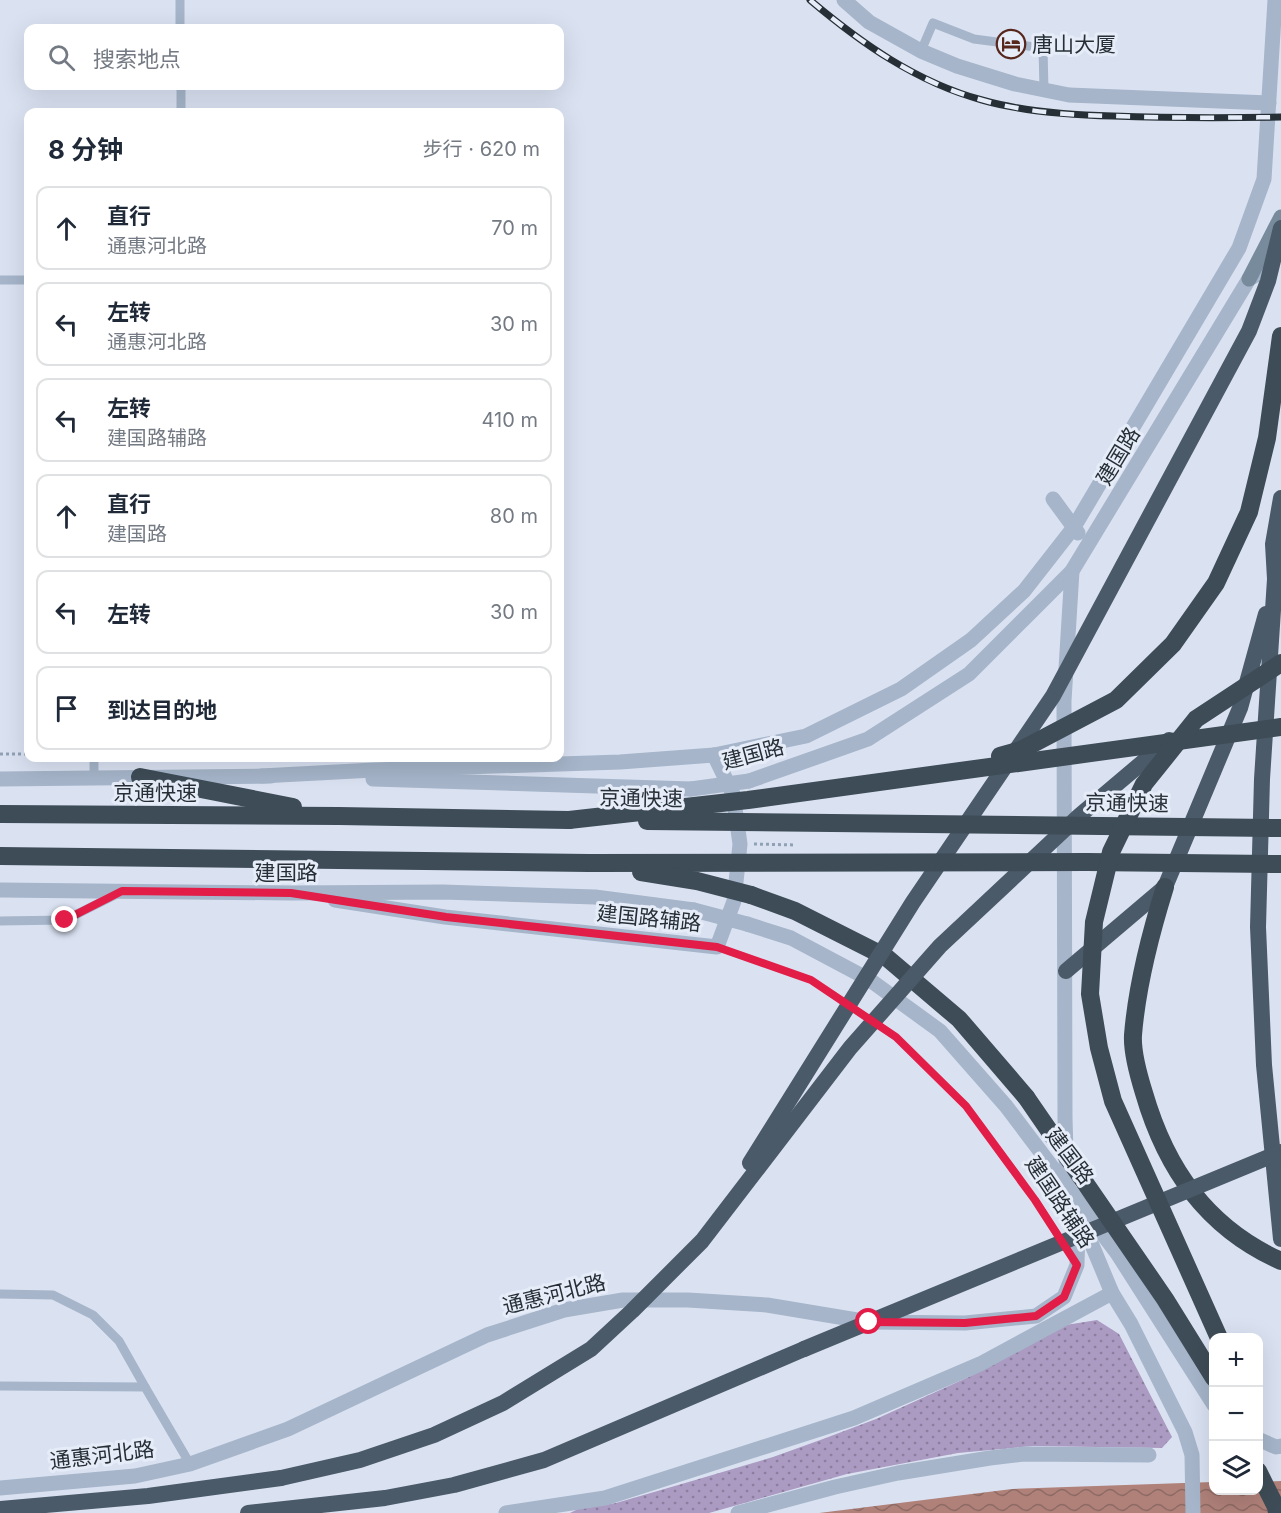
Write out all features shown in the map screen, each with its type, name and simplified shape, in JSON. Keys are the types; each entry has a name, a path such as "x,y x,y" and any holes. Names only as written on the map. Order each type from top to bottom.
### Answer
{"highway":[{"path":"702,1241 913,902 1053,696 1249,331 1268,281 1281,228"},
{"path":"920,777 1022,750 1116,700 1173,644 1216,583 1249,512 1267,438 1281,336"},
{"path":"1281,498 1273,544 1275,579 1262,779 1258,927 1264,1065 1281,1239"},
{"path":"1275,579 1240,708 1165,887 1149,939 1133,1037 1141,1083 1153,1125 1176,1172 1209,1213 1235,1234 1281,1261"},
{"path":"702,1241 850,1048 940,946 1079,816 1196,719 1281,663"},
{"path":"1196,719 1144,784 1111,852 1094,922 1090,994 1099,1048 1113,1101 1217,1333"},
{"path":"569,820 748,800 1281,727"},
{"path":"140,777 339,816"},
{"path":"0,807 71,814"},
{"name":"京通快速","path":"0,814 377,816 1281,828"},
{"path":"0,856 589,863 1281,864"},
{"path":"0,863 53,858"},
{"path":"589,863 697,881 751,895 795,911 886,957 959,1019 1026,1097 1165,1299 1209,1370"},
{"path":"1066,971 1165,887"},
{"path":"248,1513 385,1498 454,1485 544,1460 804,1349 1281,1152"},
{"name":"通惠河北路","path":"0,1509 148,1496 281,1478 360,1460 434,1435 503,1403 591,1348 632,1311 702,1241"},
{"path":"1263,1481 1277,1513"}],"main road":[{"path":"1249,279 1281,217"}],"street":[{"path":"844,0 869,22 921,51 957,66 1015,84 1069,95 1269,103"},
{"path":"261,776 620,762 714,755 806,736 901,689 971,640 1024,591 1074,527 1239,248 1264,178 1275,0"},
{"name":"建国路","path":"0,779 261,776 691,789 749,781 868,739 969,674 1072,571 1249,279 1281,260"},
{"path":"1053,499 1087,546"},
{"path":"1072,571 1064,701 1067,1187 1112,1293 1131,1324 1185,1432 1192,1455 1193,1513"},
{"path":"714,755 733,794 741,844 734,901 717,947"},
{"name":"建国路","path":"0,890 443,892 595,897 694,910 791,938 870,980 940,1031 1006,1106 1117,1253 1209,1397"},
{"name":"建国路辅路","path":"291,893 446,917 717,947"},
{"name":"通惠河北路","path":"0,1488 135,1476 190,1464 288,1429 487,1335 564,1310 623,1300 688,1300 767,1305 869,1322 965,1323 1036,1316 1064,1297 1077,1265 1077,1226 1067,1187"},
{"path":"506,1513 552,1510 605,1498 854,1418 980,1364 1112,1293"},
{"path":"1262,1441 1276,1447 1281,1446"},
{"path":"738,1513 888,1475 990,1458 1024,1454 1149,1455"}],"lane":[{"path":"180,0 180,24"},
{"path":"921,51 933,23 974,39 1043,48 1044,90"},
{"path":"181,90 181,108"},
{"path":"0,280 24,280"},
{"path":"94,762 94,778"},
{"path":"0,921 65,920 122,891"},
{"path":"0,1294 53,1295 93,1315 119,1341 190,1464"},
{"path":"0,1386 145,1387"}],"path":[{"path":"0,754 24,754"},
{"name":"建国路辅路","path":"717,947 811,980 840,999"},
{"name":"建国路辅路","path":"878,1024 896,1037 966,1106 1035,1200 1059,1237"}],"shaded area":[{"path":"1097,1320 1119,1334 1172,1437 1162,1448 1033,1446 958,1453 847,1474 709,1513 570,1513 578,1509 616,1503 692,1481 773,1457 823,1439 876,1419 973,1375 1066,1325"}],"water":[{"path":"1281,1481 1281,1513 819,1513 1012,1489 1209,1482 1209,1495 1263,1495 1263,1482"}],"railway":[{"path":"810,0 869,46 912,72 958,92 998,104 1080,115 1281,117"}],"place":[{"name":"唐山大厦","path":"1011,44"}],"route":[{"path":"65,920 122,891 291,893 446,917 717,947 811,980 896,1037 966,1106 1035,1200 1077,1265 1064,1297 1036,1316 965,1323 869,1322"}]}
